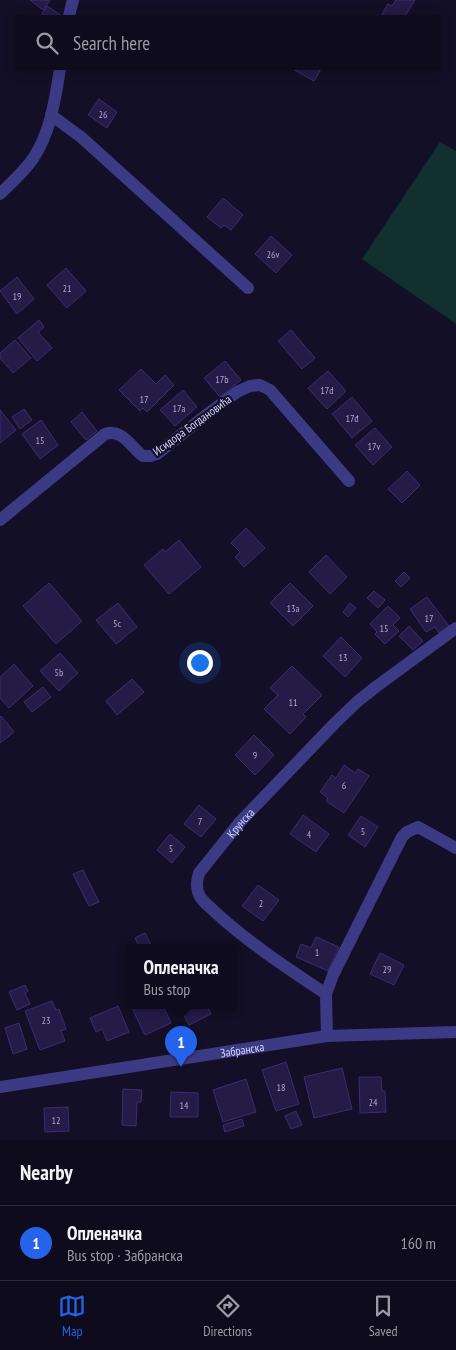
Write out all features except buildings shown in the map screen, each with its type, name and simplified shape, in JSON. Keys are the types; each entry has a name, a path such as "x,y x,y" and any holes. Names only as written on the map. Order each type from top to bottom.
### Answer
{"street":[{"path":"69,15 73,0"},
{"path":"0,194 34,158 44,138 51,115 60,70"},
{"path":"51,115 81,137 248,288"},
{"name":"Исидора Богдановића","path":"0,520 106,434 110,432 125,438 143,456 154,456 237,392 250,386 260,385 270,390 349,481"},
{"name":"Крунска","path":"326,994 264,952 228,924 202,899 198,892 197,881 199,873 240,822 347,712 378,686 456,628"},
{"path":"327,1036 326,994 333,975 402,837 407,832 418,827 456,848"},
{"name":"Забранска","path":"0,1087 327,1036 456,1032"}],"green space":[{"path":"440,142 456,151 456,324 362,259"}],"place":[{"name":"Опленачка","path":"181,1067"}]}
